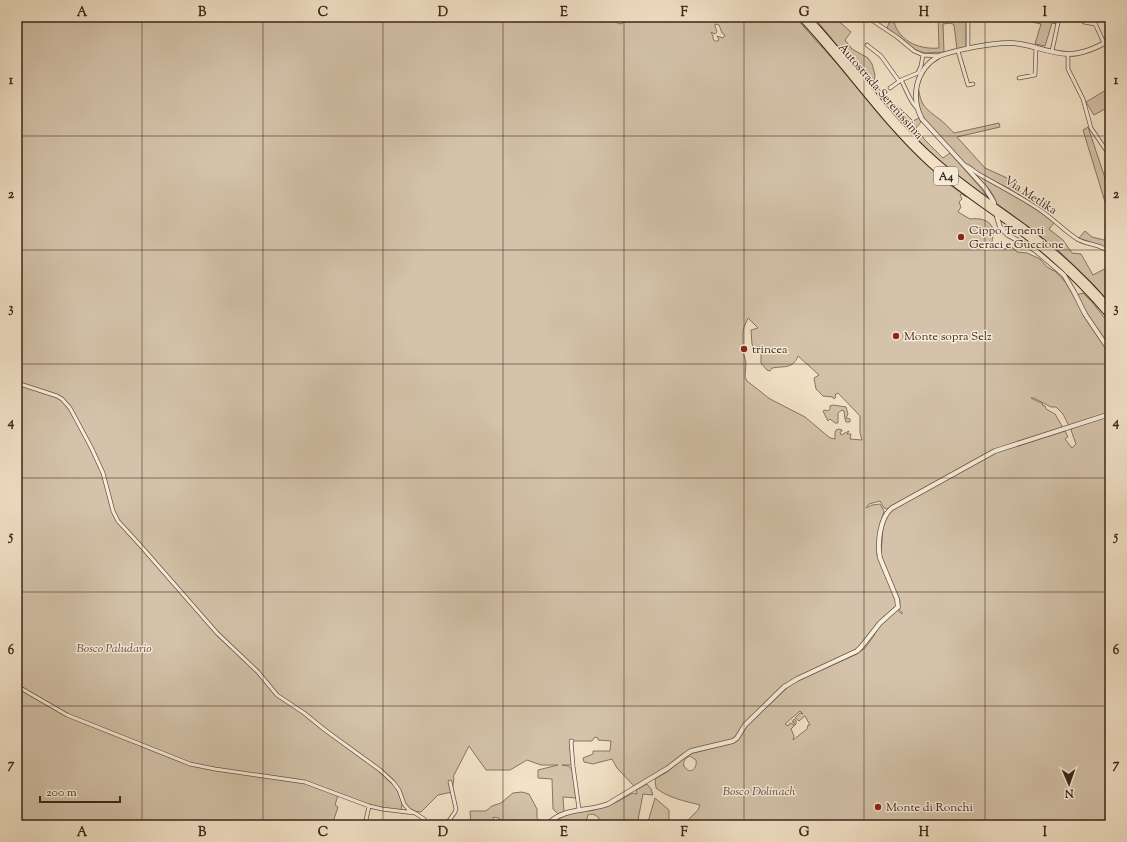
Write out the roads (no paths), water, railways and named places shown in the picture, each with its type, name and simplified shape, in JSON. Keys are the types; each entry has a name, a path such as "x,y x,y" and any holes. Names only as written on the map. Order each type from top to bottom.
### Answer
{"highway":[{"name":"Autostrada Serenissima","path":"801,17 832,51 888,120 914,148 954,182 1050,254 1084,287 1110,316"},
{"name":"Autostrada Serenissima","path":"807,17 835,48 888,113 926,153 956,179 1025,229 1052,251 1082,279 1110,309"}],"street":[{"path":"867,17 897,37 914,51 923,55 939,56 968,49 1010,43 1068,54 1087,51 1110,40"},
{"path":"1092,17 1104,43"},
{"path":"968,18 968,49"},
{"path":"1084,22 1096,24"},
{"path":"1052,51 1058,23"},
{"path":"867,45 881,56 900,80 915,108 918,109"},
{"path":"1020,78 1035,75 1036,47"},
{"path":"958,51 968,85 973,84"},
{"path":"1068,54 1068,69 1083,99 1091,128 1110,156"},
{"path":"890,88 900,80 918,73 923,55"},
{"path":"939,56 928,64 918,80 916,94 918,109 922,118 989,194 994,203"},
{"name":"Via Metlika","path":"962,164 1008,189 1031,204 1077,239 1106,249 1110,253"},
{"path":"997,217 1003,231 1041,254 1064,275 1085,314 1110,351"},
{"path":"1106,249 1110,246"},
{"path":"17,383 57,396 70,408 103,473 113,511 118,521 217,633 258,672 277,695 304,713 380,770 399,790 404,804 409,810 424,819 428,825"},
{"path":"548,825 560,815 579,809 602,806 668,768 691,751 736,739 745,725 784,687 797,679 857,651 880,623 896,610 898,603 879,552 883,520 888,511 995,451 1110,414"},
{"path":"17,686 67,715 190,764 305,782 369,806 415,813"},
{"path":"572,741 573,766 579,809"},
{"path":"446,825 456,809 450,782"},
{"path":"402,811 404,804"},
{"path":"365,825 369,806"}],"place":[{"name":"Cippo Tenenti Geraci e Guccione","path":"961,237"},
{"name":"Monte sopra Selz","path":"896,336"},
{"name":"trincea","path":"744,349"},
{"name":"Monte di Ronchi","path":"878,807"}],"park label":[{"name":"Bosco Paludario","path":"114,648"},
{"name":"Bosco Dolinach","path":"759,791"}]}
